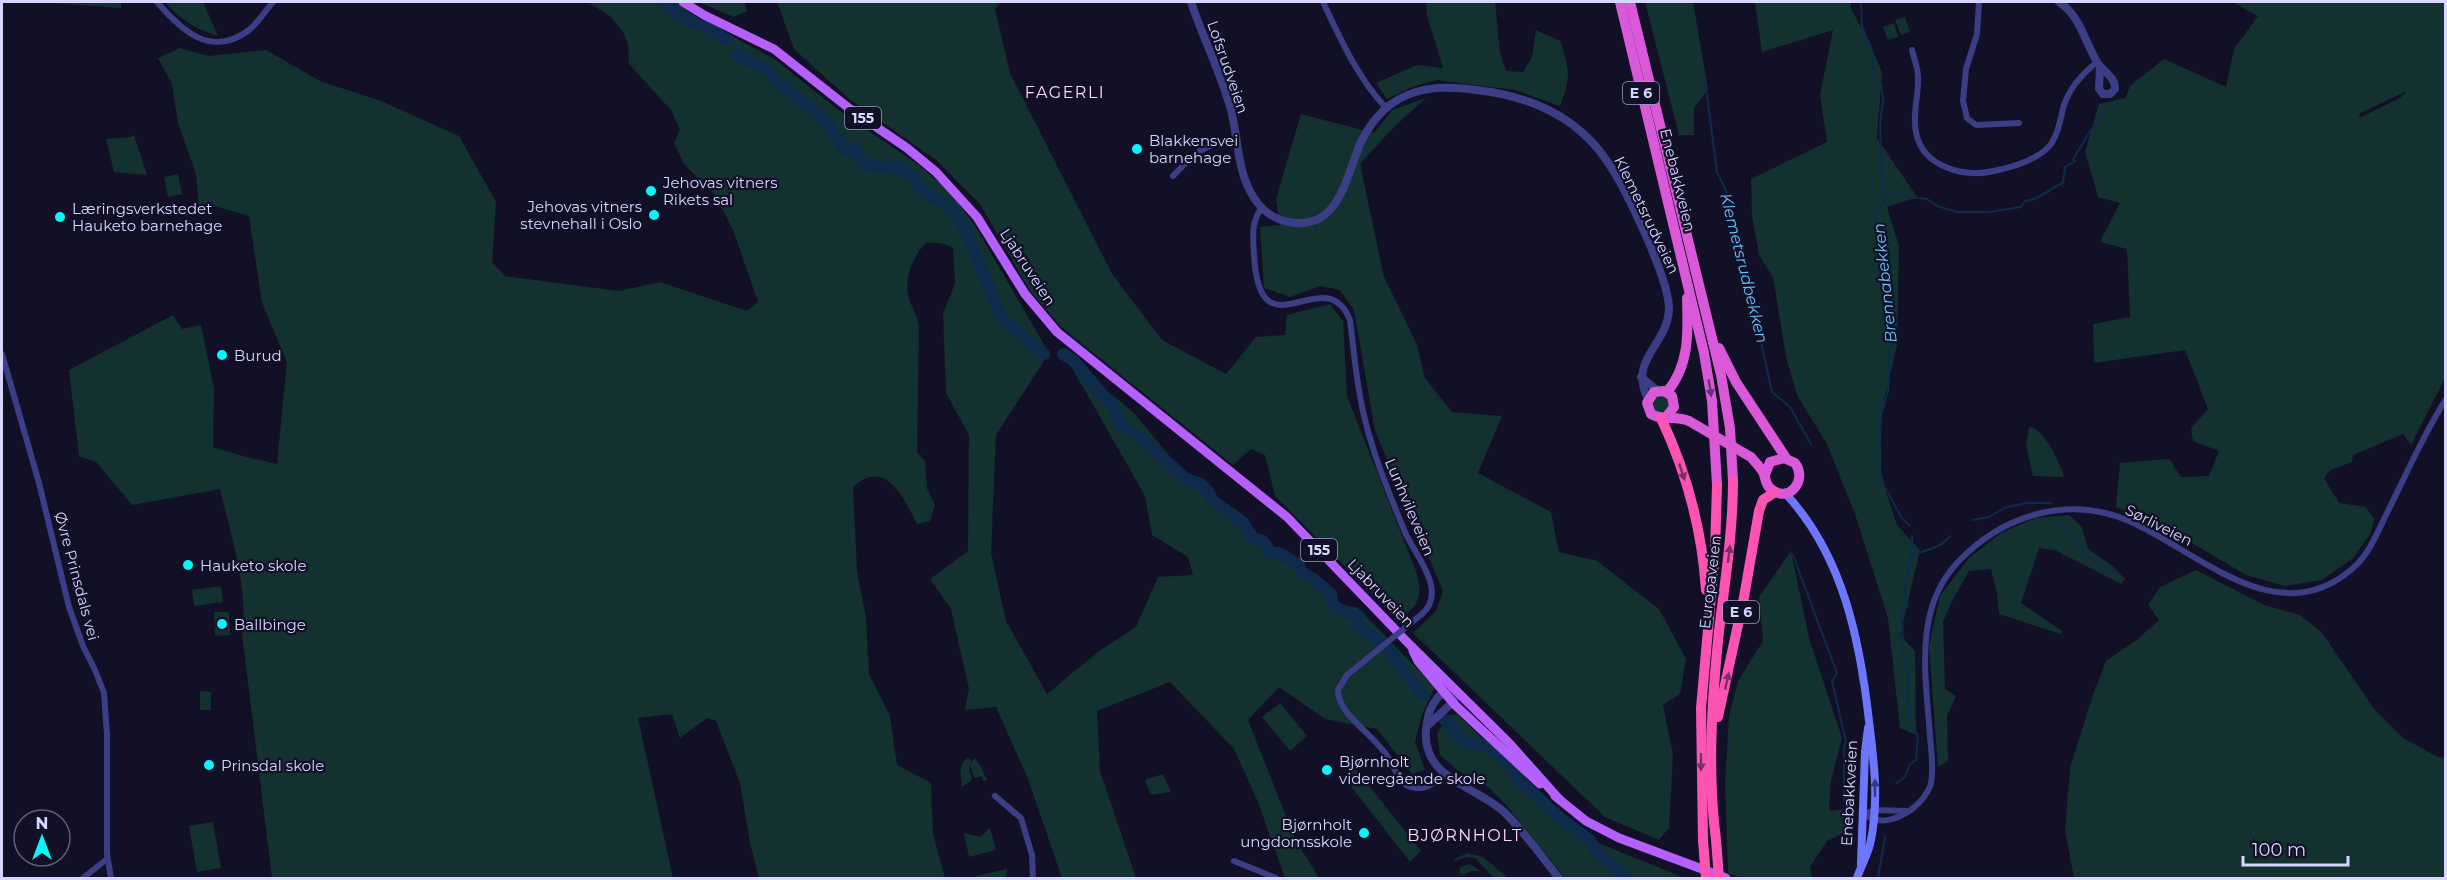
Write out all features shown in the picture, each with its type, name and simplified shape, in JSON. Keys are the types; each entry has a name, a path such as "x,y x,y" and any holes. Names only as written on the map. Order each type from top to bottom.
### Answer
{"highway":[{"name":"Enebakkveien","path":"1620,2 1687,278 1705,330"},
{"name":"Enebakkveien","path":"1629,2 1705,330"},
{"name":"E 6","path":"1687,278 1688,330 1685,355 1679,374 1662,391 1648,399 1648,410 1654,416 1664,417 1701,533 1709,622"},
{"name":"E 6","path":"1705,330 1786,458 1794,461 1799,468 1800,477 1797,485 1763,500 1759,511 1724,695 1712,737"},
{"name":"Europaveien","path":"1705,330 1728,414 1733,481 1731,537 1716,662 1712,737 1713,812 1719,879"},
{"name":"Europaveien","path":"1705,330 1717,485 1715,551 1701,708 1703,840 1706,879"},
{"path":"1662,391 1672,396 1688,420 1750,456 1772,461 1786,458"},
{"path":"1664,417 1673,411 1675,403"},
{"path":"1664,417 1688,420"},
{"path":"1750,456 1765,475 1768,486 1780,492"},
{"path":"1765,475 1767,466 1772,461"}],"main road":[{"name":"Ljabruveien","path":"683,2 710,18 774,49 850,110 907,148 929,166 968,206 1025,294 1057,332 1274,506 1302,532 1410,646 1528,763 1559,799"},
{"name":"Enebakkveien","path":"1797,485 1800,507 1825,551 1854,624 1863,663 1874,753 1875,810 1869,850 1857,879"},
{"name":"Enebakkveien","path":"1780,492 1800,507"},
{"name":"Ljabruveien","path":"1410,646 1418,661 1453,702 1586,821 1618,838 1726,879"},
{"name":"Enebakkveien","path":"1861,865 1865,752 1869,723"}],"street":[{"path":"157,2 173,20 192,35 221,42 237,38 248,31 273,2"},
{"name":"Lofsrudveien","path":"1191,2 1225,93 1245,178 1261,209"},
{"path":"1323,2 1356,70 1374,97 1386,108"},
{"path":"1979,2 1977,34 1966,69 1963,104 1965,115 1976,124 2019,123"},
{"path":"1912,50 1918,76 1915,122 1918,140 1925,151 1939,163 1955,171 1968,174 2003,169 2047,150 2058,131 2070,91 2098,64 2079,23 2069,9 2059,2"},
{"name":"Klemetsrudveien","path":"1261,209 1275,218 1296,223 1312,219 1327,211 1341,197 1357,152 1368,130 1386,108 1406,96 1431,88 1453,87 1489,92 1532,102 1546,108 1574,126 1593,144 1619,182 1645,235 1667,290 1669,307 1667,320 1643,367 1641,377"},
{"path":"1173,176 1203,148 1218,142 1236,140"},
{"name":"Lunhvileveien","path":"1261,209 1255,222 1253,238 1255,278 1261,294 1270,303 1282,306 1312,298 1325,298 1338,303 1350,320 1359,393 1371,444 1404,530 1433,588 1432,603 1422,614 1347,675 1338,690 1341,706 1377,741 1401,780 1409,787 1421,788 1434,783 1443,774"},
{"name":"Øvre Prinsdals vei","path":"2,354 39,483 69,607 104,693 107,859 111,879"},
{"path":"1641,377 1662,391"},
{"path":"1641,377 1642,387 1648,399"},
{"name":"Sørliveien","path":"1874,820 1898,818 1924,798 1929,788 1932,770 1925,654 1926,634 1932,607 1953,568 1980,540 2020,518 2047,512 2083,510 2108,514 2130,522 2257,589 2276,594 2307,592 2335,581 2360,562 2377,535 2445,399"},
{"path":"1457,691 1439,696 1429,710 1427,749 1433,762 1443,774 1477,793 1502,811 1518,827 1559,879"},
{"path":"1427,726 1453,702 1457,691"},
{"path":"995,796 1021,818 1032,855 1033,879"},
{"path":"1864,814 1875,810 1908,811"},
{"path":"1864,814 1874,820"},
{"path":"83,879 107,859"},
{"path":"1234,861 1276,879"}],"green space":[{"path":"38,2 121,2 121,8"},
{"path":"165,2 203,2 218,36 189,23"},
{"path":"588,2 676,2 698,18 773,58 845,115 919,165 949,191 974,224 1049,353 996,435 991,553 1006,621 1047,694 1099,651 1136,627 1158,577 1193,575 1188,557 1152,535 1145,496 1067,359 1133,412 1182,471 1342,606 1357,607 1435,687 1422,714 1415,742 1425,770 1412,774 1377,729 1325,719 1279,687 1248,720 1295,839 1319,878 1285,878 1258,802 1234,749 1170,682 1097,711 1100,771 1136,878 1062,878 1028,779 996,707 965,710 969,689 951,609 930,579 968,551 969,435 946,393 943,313 955,284 953,248 944,244 927,242 917,254 910,268 907,291 919,325 917,452 925,461 927,489 935,505 930,521 917,524 900,493 884,479 875,477 865,479 853,487 857,572 866,617 869,674 890,716 897,765 931,783 933,834 945,878 759,878 750,843 740,783 716,721 707,718 680,738 672,714 638,718 673,878 272,878 242,633 241,580 220,489 132,505 96,462 79,456 69,370 173,315 182,329 201,325 214,389 213,447 277,464 287,362 262,303 249,216 215,206 199,207 196,174 178,123 172,84 158,58 180,48 208,56 266,50 320,81 381,101 459,136 496,202 492,262 505,276 619,291 660,282 747,311 758,302 733,230 715,195 684,164 674,143 680,130 671,110 629,64 628,44 623,32 610,16"},
{"path":"698,2 744,2 747,11 734,17"},
{"path":"777,2 1001,2 995,9 1010,73 1112,274 1162,340 1226,374 1256,337 1285,335 1287,315 1330,304 1343,321 1347,396 1416,571 1419,594 1412,609 1399,621 1275,496 1265,455 1251,449 1233,465 1061,327 1030,291 980,204 936,160 848,98 794,49"},
{"path":"1426,2 1495,2 1500,53 1506,71 1523,72 1532,57 1536,30 1560,41 1568,74 1560,106 1515,90 1437,80 1412,87 1387,99 1376,83 1417,65 1443,68 1427,15"},
{"path":"1645,2 1693,2 1708,89 1694,108 1694,135 1679,135"},
{"path":"1755,2 1851,2 1851,9 1882,72 1877,138 1917,197 1887,207 1899,246 1897,345 1881,413 1881,477 1897,525 1920,550 1900,635 1915,651 1916,735 1900,728 1888,618 1855,514 1827,444 1798,397 1786,357 1773,277 1759,255 1752,216 1751,179 1827,142 1820,95 1833,30 1762,52"},
{"path":"2232,2 2445,2 2445,378 2411,445 2403,434 2353,455 2352,462 2331,470 2324,478 2339,503 2366,507 2374,519 2371,533 2353,558 2322,580 2285,586 2246,575 2168,529 2116,507 2120,463 2169,459 2181,477 2209,476 2219,451 2193,441 2191,428 2208,409 2185,350 2094,363 2093,324 2130,317 2127,249 2100,242 2120,203 2098,197 2085,151 2099,104 2125,98 2131,85 2164,59 2226,87 2234,49 2258,16","holes":["2407,91 2400,98 2359,118 2360,113"]},
{"path":"1905,17 1910,32 1901,35 1895,20"},
{"path":"1894,23 1898,37 1888,40 1883,27"},
{"path":"1426,98 1394,127 1360,164 1384,277 1416,342 1425,378 1452,412 1502,416 1478,473 1551,512 1559,552 1597,561 1659,609 1686,659 1680,694 1663,705 1673,755 1669,828 1659,840 1605,817 1413,633 1436,611 1443,591 1375,431 1354,310 1340,290 1320,286 1290,297 1264,288 1260,227 1280,225 1276,199 1301,114 1374,133 1392,110"},
{"path":"134,135 147,175 114,172 106,139"},
{"path":"178,174 182,194 168,197 164,177"},
{"path":"1662,394 1669,399 1670,405 1663,413 1655,412 1651,404 1658,395"},
{"path":"2029,427 2035,429 2046,439 2064,477 2033,476 2026,446"},
{"path":"2069,515 2082,527 2088,549 2114,567 2125,579 2121,584 2055,550 2039,548 2021,603 2062,631 2061,634 1999,614 1991,569 1969,571 1943,622 1945,689 1956,696 1947,716 1948,761 1938,767 1929,645 1940,596 1969,558 2001,533 2035,518"},
{"path":"1791,551 1809,638 1842,738 1831,781 1829,811 1853,808 1851,829 1827,841 1810,867 1812,878 1740,878 1728,873 1725,782 1729,716 1738,681 1763,641 1759,597"},
{"path":"2196,570 2264,605 2300,615 2322,633 2375,710 2403,738 2436,756 2445,758 2445,878 2074,878 2065,831 2070,768 2106,661 2138,639 2159,620 2148,605 2160,587"},
{"path":"221,586 223,602 194,606 192,590"},
{"name":"Ballbinge","path":"214,612 229,612 230,635 215,636"},
{"path":"200,691 211,692 211,710 200,710"},
{"path":"1280,703 1307,736 1290,751 1262,717"},
{"path":"1457,714 1588,839 1685,878 1565,878 1506,805 1487,786 1457,770 1440,755 1437,734 1447,715"},
{"path":"968,758 971,760 969,771 972,778 962,787 961,767"},
{"path":"974,758 987,780 983,781 982,776 974,778 970,765"},
{"path":"1354,767 1421,851 1410,862 1343,776"},
{"path":"1163,774 1171,792 1151,795 1145,780"},
{"path":"213,822 221,868 197,872 189,826"},
{"path":"990,828 996,850 969,857 964,833 980,837"},
{"path":"1468,853 1483,857 1508,878 1494,878 1475,858 1465,857 1455,861 1454,859"},
{"path":"1469,864 1481,871 1460,874 1460,867"},
{"path":"1007,869 1006,878 977,878 976,876"}],"waterway":[{"path":"663,2 682,17 695,23"},
{"name":"Brennabekken","path":"1861,2 1862,27 1871,47 1874,78 1881,85 1883,99 1880,125 1883,205 1877,211 1876,227 1882,260 1881,278 1885,295 1890,303 1886,317 1893,341 1890,350 1888,391 1881,416 1880,443 1876,458 1884,487 1900,515 1910,526"},
{"path":"704,25 727,40"},
{"path":"736,55 767,69 776,81 823,118 845,150 850,148 857,150 863,165 900,168 914,178"},
{"name":"Klemetsrudbekken","path":"1705,80 1717,172 1730,199 1772,392 1790,407 1811,444"},
{"path":"1882,196 1898,193 1898,196 1927,199 1937,206 1957,212 1989,212 2021,207 2025,201 2037,198 2063,183 2065,167 2075,161 2073,159 2091,130 2105,115 2105,110 2118,104"},
{"path":"917,183 921,190 951,208 966,231 1001,317 1044,354"},
{"path":"1063,354 1073,360 1114,408 1120,425 1141,438 1185,478 1201,484 1213,501 1243,522 1254,539 1263,541 1271,553 1279,553 1299,565 1301,572 1315,580 1331,594 1336,607 1359,616 1357,626 1376,638 1387,649 1423,695"},
{"path":"1972,520 1989,517 2004,508 2026,503 2051,503"},
{"path":"2057,517 2085,554 2120,576"},
{"name":"Brennabekken","path":"1896,783 1905,777 1910,764 1916,760 1918,737 1909,718 1911,710 1907,701 1908,672 1903,655 1902,610 1908,606 1906,580 1912,536"},
{"path":"1911,557 1937,546 1950,536"},
{"name":"Klemetsrudbekken","path":"1793,555 1837,673 1832,681 1846,742 1844,747 1844,801 1851,812 1840,822"},
{"path":"1445,720 1459,737 1468,743 1487,746 1502,758 1520,781 1561,819 1590,840 1597,853 1627,878"},
{"name":"Brennabekken","path":"1878,878 1885,837"}],"place":[{"name":"Blakkensvei barnehage","path":"1137,149"},
{"name":"Jehovas vitners Rikets sal","path":"651,191"},
{"name":"Jehovas vitners stevnehall i Oslo","path":"654,215"},
{"name":"Læringsverkstedet Hauketo barnehage","path":"60,217"},
{"name":"Burud","path":"222,355"},
{"name":"Hauketo skole","path":"188,565"},
{"name":"Ballbinge","path":"222,624"},
{"name":"Prinsdal skole","path":"209,765"},
{"name":"Bjørnholt videregående skole","path":"1327,770"},
{"name":"Bjørnholt ungdomsskole","path":"1364,833"}],"district":[{"name":"FAGERLI","path":"1065,92"},
{"name":"BJØRNHOLT","path":"1465,835"}]}
